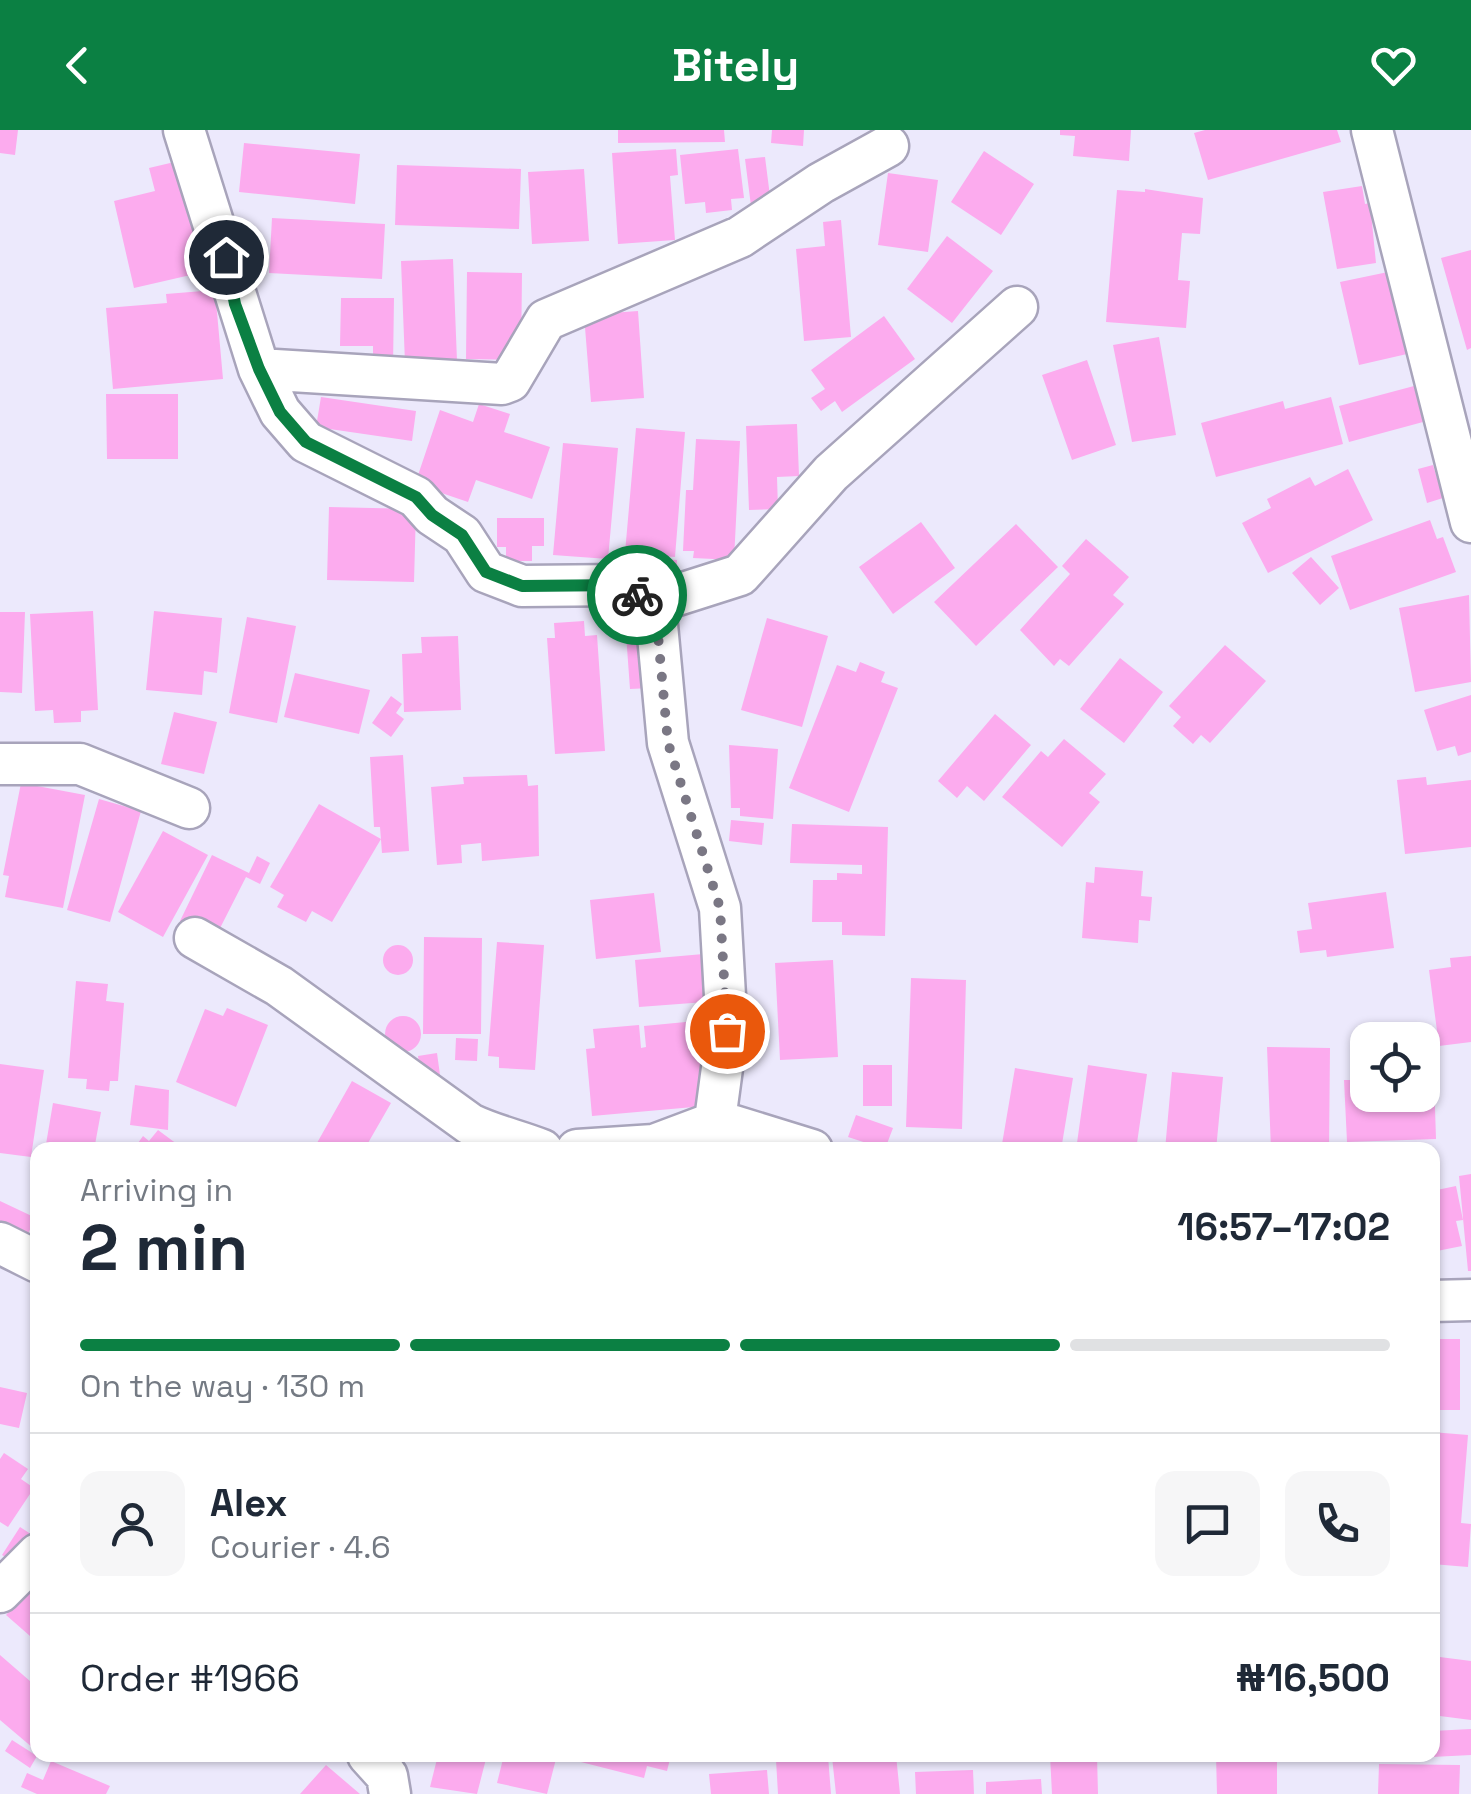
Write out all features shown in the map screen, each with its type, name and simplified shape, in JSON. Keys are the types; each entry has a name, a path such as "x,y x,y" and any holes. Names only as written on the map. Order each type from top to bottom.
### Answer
{"street":[{"path":"184,130 259,369 280,412 306,442 416,497 432,515 462,535 486,572 522,586 625,585 656,614 668,743 720,908 727,1031 714,1135"},
{"path":"1372,130 1471,522"},
{"path":"259,369 502,384 510,381 546,320 740,237 821,183 888,146"},
{"path":"649,604 740,575 831,473 1017,307"},
{"path":"0,764 80,764 189,808"},
{"path":"195,938 280,986 470,1124 504,1140 522,1142"},
{"path":"676,1142 714,1135 760,1142"},
{"path":"0,1244 30,1258"},
{"path":"1440,1301 1471,1300"},
{"path":"0,1592 30,1562"},
{"path":"374,1762 387,1776 390,1794"}],"building":[{"path":"0,130 18,130 15,155 0,153"},
{"path":"618,130 724,130 725,142 618,143"},
{"path":"772,130 804,130 803,146 771,143"},
{"path":"1060,130 1131,130 1129,161 1073,156 1075,136 1060,135"},
{"path":"1337,130 1341,142 1208,180 1194,133"},
{"path":"244,143 360,154 355,204 239,192"},
{"path":"676,149 678,175 670,176 675,240 618,244 612,153"},
{"path":"738,149 744,198 731,199 732,210 706,213 705,202 685,204 680,155"},
{"path":"984,151 1034,184 1001,235 951,202"},
{"path":"765,157 771,204 751,206 745,159"},
{"path":"183,160 208,271 134,288 114,201 155,191 149,168"},
{"path":"397,165 521,169 519,229 395,225"},
{"path":"584,169 589,241 532,244 528,172"},
{"path":"888,173 938,180 928,252 878,245"},
{"path":"1362,186 1365,204 1370,203 1376,263 1337,269 1323,192"},
{"path":"1145,189 1203,198 1200,234 1182,233 1178,280 1190,281 1186,328 1106,322 1117,190"},
{"path":"272,218 385,224 382,279 269,273"},
{"path":"841,220 851,337 804,341 796,249 825,246 823,222"},
{"path":"947,236 993,271 952,323 907,289"},
{"path":"1471,250 1471,348 1467,350 1441,258"},
{"path":"453,259 457,361 405,363 401,261"},
{"path":"467,272 522,273 521,360 466,359"},
{"path":"1388,272 1407,354 1359,365 1340,282"},
{"path":"215,290 223,379 113,389 106,308 167,303 166,294"},
{"path":"341,298 394,298 393,366 373,365 373,346 340,346"},
{"path":"638,311 644,398 591,402 584,315"},
{"path":"884,316 915,359 842,412 835,401 821,411 811,398 825,389 811,370"},
{"path":"1159,337 1176,435 1132,442 1113,345"},
{"path":"1087,360 1116,445 1072,460 1042,375"},
{"path":"1414,386 1423,422 1349,442 1339,406"},
{"path":"106,394 178,394 178,459 107,459"},
{"path":"321,397 416,411 412,441 316,427"},
{"path":"1331,397 1343,444 1216,477 1201,423 1283,401 1285,409"},
{"path":"479,404 510,414 504,432 550,447 532,499 476,480 468,502 415,484 440,410 473,422"},
{"path":"797,424 799,476 777,477 778,509 749,510 746,426"},
{"path":"636,428 685,432 675,557 625,553"},
{"path":"696,439 740,441 734,560 693,558 694,551 683,551 686,490 693,490"},
{"path":"563,443 618,448 608,559 553,555"},
{"path":"1433,465 1443,498 1427,503 1418,469"},
{"path":"1348,469 1373,520 1268,573 1242,523 1271,508 1267,499 1310,477 1315,486"},
{"path":"329,507 416,509 414,582 327,580"},
{"path":"497,518 544,518 544,546 532,546 532,561 506,561 506,547 497,547"},
{"path":"1430,520 1437,539 1443,537 1456,572 1350,610 1331,556"},
{"path":"921,522 955,568 893,614 859,567"},
{"path":"1016,524 1058,567 976,646 934,602"},
{"path":"1086,539 1129,577 1113,595 1124,604 1069,666 1060,659 1054,666 1020,630 1070,574 1062,566"},
{"path":"1311,557 1339,588 1320,605 1292,573"},
{"path":"635,558 677,560 676,585 635,584"},
{"path":"1469,595 1471,682 1415,692 1399,608"},
{"path":"93,611 98,710 81,711 81,722 54,723 53,710 35,711 30,614"},
{"path":"154,611 222,618 217,673 204,671 202,695 146,690"},
{"path":"0,612 25,612 22,693 0,692"},
{"path":"247,617 296,626 277,723 229,713"},
{"path":"767,618 828,636 802,727 741,710"},
{"path":"584,621 585,636 597,635 605,751 555,754 547,638 555,638 554,623"},
{"path":"667,632 671,687 630,689 626,634"},
{"path":"458,636 461,710 404,712 402,654 422,653 421,637"},
{"path":"1225,645 1266,681 1210,743 1201,735 1193,744 1173,726 1181,717 1169,706"},
{"path":"1120,658 1163,692 1124,743 1080,709"},
{"path":"860,662 885,672 881,682 898,688 849,812 789,788 837,665 856,672"},
{"path":"295,673 370,690 359,734 284,717"},
{"path":"1471,695 1471,752 1458,756 1455,746 1437,751 1424,710"},
{"path":"391,696 402,704 396,713 404,719 391,737 372,723"},
{"path":"174,712 217,722 204,774 161,764"},
{"path":"995,714 1031,745 984,801 967,786 957,798 938,781"},
{"path":"1064,739 1106,774 1089,793 1100,802 1062,847 1002,797 1041,751 1048,757"},
{"path":"729,745 778,749 773,819 740,816 740,808 731,808"},
{"path":"403,755 409,851 382,853 380,827 374,827 370,757"},
{"path":"527,775 528,786 538,785 539,856 482,861 481,843 461,845 462,863 437,865 431,787 464,784 463,777"},
{"path":"1426,777 1427,785 1471,780 1471,847 1405,854 1397,780"},
{"path":"21,783 85,795 63,908 5,897 9,876 3,875"},
{"path":"99,799 141,811 110,922 67,910"},
{"path":"319,804 381,839 332,922 312,911 306,922 277,907 284,895 270,887"},
{"path":"731,820 764,823 762,845 729,841"},
{"path":"792,824 888,827 885,936 842,935 842,922 812,922 813,880 837,880 837,873 862,874 862,865 790,863"},
{"path":"163,831 208,855 163,937 118,912"},
{"path":"212,855 249,873 257,856 270,863 260,884 246,877 215,938 180,921"},
{"path":"1095,867 1143,871 1141,896 1152,897 1150,921 1139,920 1138,943 1082,938 1086,882 1094,883"},
{"path":"1386,892 1394,948 1327,957 1326,950 1300,953 1297,931 1312,929 1308,903"},
{"path":"654,893 661,952 596,959 590,900"},
{"path":"424,937 482,938 481,1034 423,1034"},
{"path":"497,942 544,945 535,1070 499,1068 499,1057 488,1056"},
{"path":"398,945 409,949 413,960 409,971 398,975 387,971 383,960 387,949"},
{"path":"715,953 719,1001 639,1007 635,960"},
{"path":"1471,956 1471,1042 1440,1046 1440,1022 1436,1022 1429,970 1451,967 1450,958"},
{"path":"833,960 838,1057 780,1060 775,963"},
{"path":"911,978 966,980 962,1129 906,1127"},
{"path":"76,981 108,984 106,1001 124,1003 118,1081 110,1081 109,1091 86,1089 87,1079 68,1078"},
{"path":"227,1008 268,1025 236,1107 176,1082 205,1009 223,1016"},
{"path":"403,1016 416,1021 421,1034 416,1047 403,1052 390,1047 385,1034 390,1021"},
{"path":"696,1021 705,1106 592,1116 586,1049 595,1048 593,1029 639,1025 641,1048 646,1047 644,1026"},
{"path":"456,1038 478,1039 477,1061 455,1060"},
{"path":"1267,1047 1330,1048 1329,1142 1271,1142"},
{"path":"437,1053 440,1075 421,1078 418,1056"},
{"path":"0,1064 44,1070 30,1157 0,1153"},
{"path":"863,1065 892,1065 892,1106 863,1106"},
{"path":"1088,1065 1147,1074 1137,1142 1077,1142"},
{"path":"1015,1068 1073,1078 1062,1142 1002,1142"},
{"path":"1172,1072 1223,1077 1217,1142 1166,1142"},
{"path":"1344,1080 1350,1080 1350,1112 1435,1112 1436,1139 1347,1142"},
{"path":"352,1081 391,1103 369,1142 318,1142"},
{"path":"135,1085 169,1090 168,1130 130,1125"},
{"path":"53,1103 101,1112 95,1142 46,1142"},
{"path":"856,1115 893,1128 888,1142 863,1142 848,1137"},
{"path":"158,1130 174,1142 139,1142 143,1136 149,1141"},
{"path":"1471,1174 1471,1271 1468,1271 1459,1176"},
{"path":"1456,1186 1463,1220 1456,1221 1462,1246 1440,1250 1440,1189"},
{"path":"0,1201 30,1215 30,1230 22,1245 0,1235"},
{"path":"1440,1339 1460,1339 1460,1410 1440,1410"},
{"path":"0,1387 27,1393 19,1428 0,1424"},
{"path":"1440,1433 1468,1435 1461,1523 1471,1524 1468,1567 1440,1565"},
{"path":"4,1453 28,1469 21,1479 30,1485 30,1494 8,1527 0,1522 0,1459"},
{"path":"20,1527 30,1533 30,1549 19,1566 2,1555"},
{"path":"30,1588 30,1636 6,1615"},
{"path":"0,1655 30,1681 30,1745 0,1720"},
{"path":"1440,1657 1471,1661 1471,1720 1440,1716"},
{"path":"1471,1729 1471,1755 1440,1757 1440,1731"},
{"path":"12,1740 30,1752 30,1762 34,1762 30,1768 5,1751"},
{"path":"53,1762 110,1786 106,1794 37,1794 21,1787 27,1773 43,1780"},
{"path":"436,1762 485,1762 477,1794 430,1787"},
{"path":"502,1762 555,1762 547,1794 497,1783"},
{"path":"581,1762 669,1762 667,1771 647,1766 644,1778"},
{"path":"776,1762 828,1762 831,1794 778,1794"},
{"path":"833,1762 897,1762 900,1794 836,1794"},
{"path":"1050,1762 1097,1762 1098,1794 1052,1794"},
{"path":"1216,1762 1277,1762 1277,1794 1217,1794"},
{"path":"1379,1764 1460,1765 1459,1794 1378,1794"},
{"path":"326,1765 360,1794 300,1794"},
{"path":"767,1770 769,1794 711,1794 709,1774"},
{"path":"973,1770 974,1794 916,1794 915,1772"},
{"path":"1041,1779 1042,1794 986,1794 986,1782"}],"way so far":[{"path":"637,595 656,614 668,743 720,908 727,1031"}],"route":[{"path":"226,257 235,304 259,369 280,412 306,442 416,497 432,515 462,535 486,572 522,586 625,585 637,595"}]}
